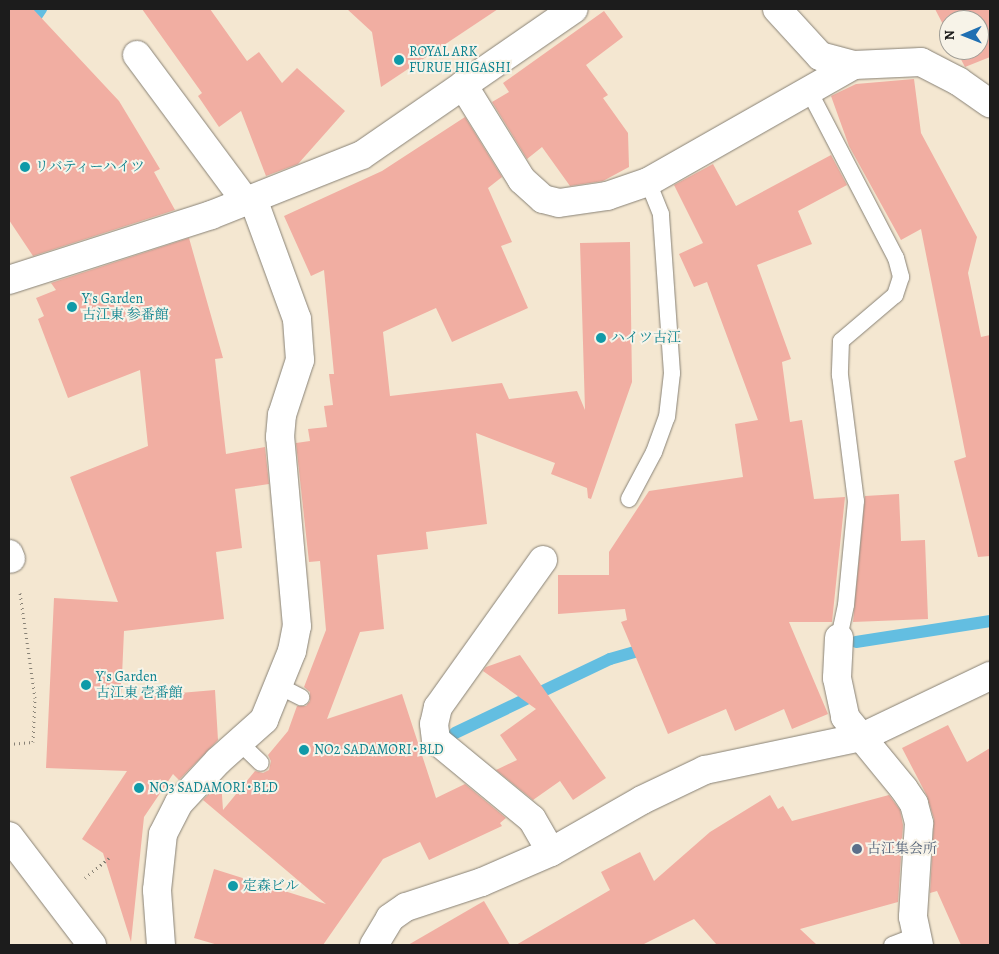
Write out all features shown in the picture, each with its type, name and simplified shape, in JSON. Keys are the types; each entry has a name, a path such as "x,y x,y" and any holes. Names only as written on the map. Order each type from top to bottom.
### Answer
{"street":[{"path":"9,280 250,201 362,155 574,9"},
{"path":"777,9 820,56 854,65 921,62 958,81 990,102"},
{"path":"137,55 250,201 297,319 300,360 282,416 280,437 297,626 290,692 179,803 163,834 157,890 161,945"},
{"path":"463,85 522,180 543,199 558,203 581,201 648,182 854,65"},
{"path":"543,560 438,707 434,724 436,740 532,819 551,852"},
{"path":"839,638 838,694 845,717 904,789 914,804 919,823 909,942"},
{"path":"374,945 390,918 406,907 482,882 551,852 642,800 705,770 862,737 990,676"},
{"path":"9,836 92,945"}],"lane":[{"path":"809,91 896,258 901,278 895,295 841,341 840,375 856,501 846,605 839,638"},
{"path":"629,499 654,452 667,417 672,374 661,214 648,182"},
{"path":"239,742 261,763"}],"path":[{"path":"9,744 33,742 35,698 24,608 10,556"}],"building":[{"path":"9,9 33,9 119,101 160,169 154,172 175,210 33,256 9,220"},
{"path":"142,9 210,9 247,61 259,52 282,83 297,68 345,111 298,164 266,176 241,111 219,127 198,96 202,93"},
{"name":"ROYAL ARK FURUE HIGASHI","path":"347,9 498,9 381,87 372,32"},
{"path":"935,9 990,9 990,57 989,10 939,10 939,17"},
{"path":"604,11 623,37 586,65 608,95 603,98 628,133 629,167 603,181 570,186 542,147 527,159 492,102 509,92 503,83"},
{"path":"961,60 982,60 965,67"},
{"path":"914,79 921,133 977,237 968,273 981,337 990,335 990,556 978,557 954,461 966,457 921,229 901,240 849,146 831,96 856,84"},
{"path":"465,117 502,177 488,188 512,242 501,246 528,308 452,342 436,308 383,332 390,396 502,383 509,399 577,391 585,410 580,243 630,242 632,382 591,499 588,498 587,488 551,474 555,463 476,433 487,524 426,532 428,549 377,555 384,629 360,632 327,719 402,694 436,798 465,784 506,818 500,823 502,826 429,860 420,842 383,859 323,945 218,945 194,938 214,869 326,904 203,800 221,781 223,810 255,771 263,773 269,770 271,761 268,755 288,731 297,706 306,706 310,701 310,692 304,687 326,630 320,561 309,562 296,443 310,441 308,429 327,427 324,406 333,405 329,374 334,374 324,270 311,276 284,216 382,171"},
{"path":"831,155 847,185 798,211 812,244 757,265 791,359 782,362 790,422 802,420 814,499 845,497 832,622 789,622 828,714 792,729 784,709 735,731 726,709 668,734 621,622 627,620 625,609 558,614 558,575 609,575 609,552 649,491 743,477 735,424 758,420 707,282 694,287 679,254 703,243 674,185 713,164 736,206"},
{"path":"189,238 223,358 215,359 226,454 265,447 269,484 235,489 242,548 216,552 224,619 124,631 121,698 215,690 218,740 179,780 173,774 144,817 131,942 103,853 82,839 127,771 46,768 54,598 118,602 70,477 148,446 140,370 68,398 38,319 44,316 36,298 56,290 51,283"},
{"path":"899,494 901,541 925,540 928,619 853,622 865,496"},
{"path":"520,655 606,778 573,800 560,781 533,800 496,770 517,760 500,735 536,709 483,671 486,667"},
{"path":"948,725 967,762 990,748 990,945 961,945 937,891 930,893 934,819 927,796 902,748"},
{"path":"770,795 778,809 783,806 792,821 889,795 900,810 903,825 898,902 800,929 817,945 717,945 694,919 642,945 516,945 610,890 601,872 640,852 654,881 710,832"},
{"path":"484,901 510,945 408,945"}],"waterway":[{"path":"9,57 41,9"},
{"path":"856,642 990,621"},
{"path":"455,733 610,659 649,648"}],"place":[{"name":"ROYAL ARK FURUE HIGASHI","path":"399,60"},
{"name":"リバティーハイツ","path":"25,167"},
{"name":"Y's Garden 古江東 参番館","path":"72,307"},
{"name":"ハイツ古江","path":"601,338"},
{"name":"Y's Garden 古江東 壱番館","path":"86,685"},
{"name":"NO2 SADAMORI･BLD","path":"304,750"},
{"name":"NO3 SADAMORI･BLD","path":"139,788"},
{"name":"古江集会所","path":"857,849"},
{"name":"定森ビル","path":"233,886"}]}
